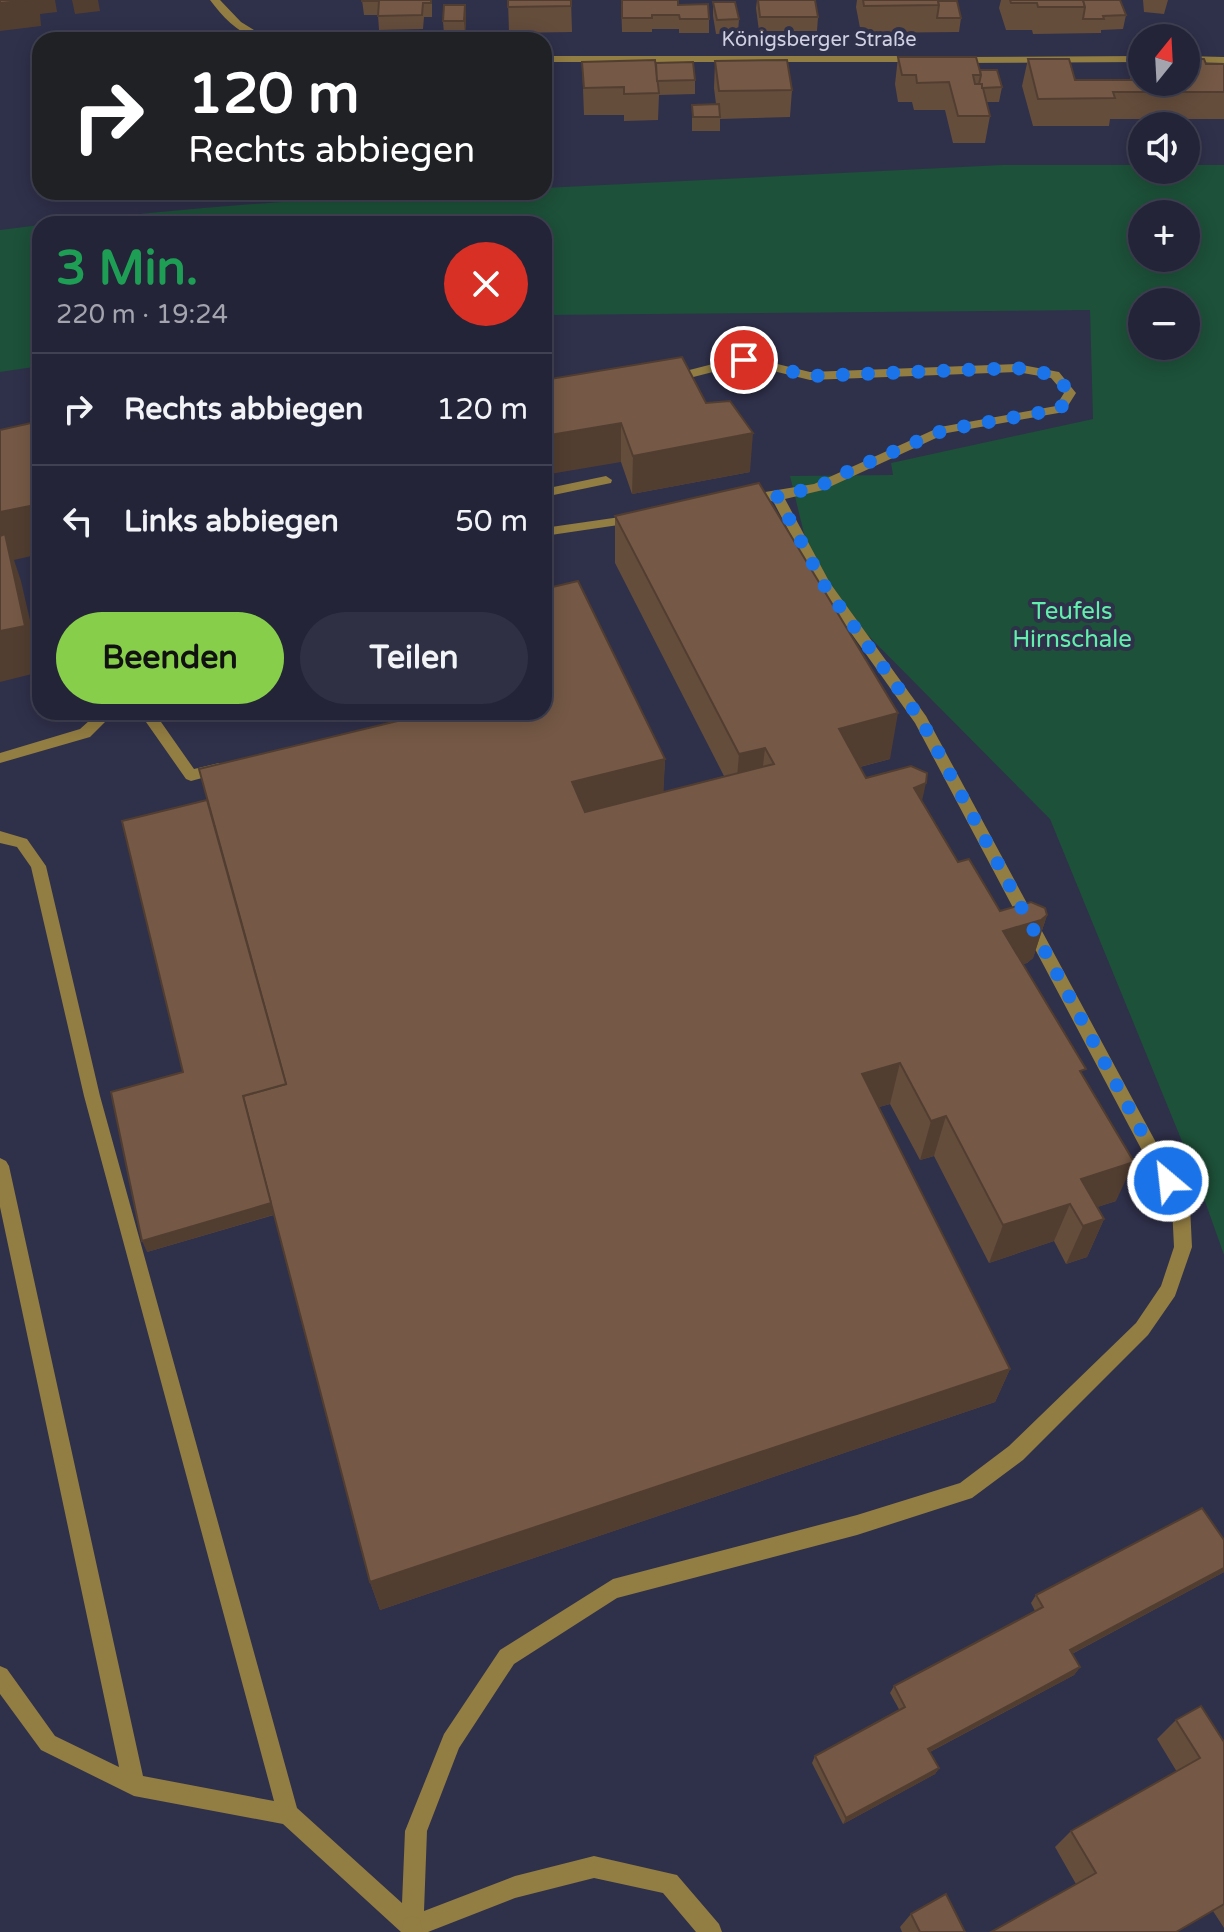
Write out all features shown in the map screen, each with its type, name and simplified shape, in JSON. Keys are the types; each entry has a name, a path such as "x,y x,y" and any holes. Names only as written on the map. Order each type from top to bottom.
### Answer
{"street":[{"path":"215,0 224,13 248,32"},
{"name":"Königsberger Straße","path":"552,59 925,59"},
{"name":"Königsberger Straße","path":"940,59 1128,59"},
{"path":"1200,59 1224,60"},
{"path":"656,383 744,360 810,376 1017,368 1055,375 1070,393 1060,409 944,430 818,487 725,502"},
{"path":"552,491 606,480"},
{"path":"412,1929 416,1831 451,1741 507,1657 613,1589 857,1525 965,1491 1016,1453 1142,1329 1169,1290 1183,1247 1181,1206 928,733 824,585 777,496"},
{"path":"552,531 652,515"},
{"path":"0,758 85,733 99,720"},
{"path":"152,720 191,775 237,764"},
{"path":"0,837 22,843 38,866 92,1096 288,1814 412,1929"},
{"path":"0,1166 134,1785"},
{"path":"0,1676 48,1743 134,1785 288,1814"},
{"path":"412,1929 515,1887 594,1867 669,1883 711,1932"}],"green space":[{"name":"Teufels Hirnschale","path":"1002,165 1128,165 1128,184 1200,184 1200,165 1224,165 1224,1255 1195,1173 1050,819 816,583 790,476 893,475 891,463 1093,419 1090,310 552,315 552,216 125,216 314,200 552,200 552,188"},
{"path":"32,226 32,367 0,372 0,230"}],"building":[{"path":"0,0 30,0 0,3"},
{"path":"362,0 431,0 431,3 423,3 422,15 378,16 379,1"},
{"path":"508,0 571,0 571,6 508,7"},
{"path":"622,0 678,0 678,5 708,4 709,19 680,19 679,15 622,18"},
{"path":"758,0 815,0 818,17 760,17"},
{"path":"863,0 938,0 939,5 864,6"},
{"path":"1010,0 1083,0 1085,7 1038,7 1037,3 1011,3"},
{"path":"1083,0 1120,0 1126,15 1083,19"},
{"path":"938,1 957,1 961,18 937,18"},
{"path":"713,2 735,2 739,19 717,20"},
{"path":"444,5 465,5 464,21 443,21"},
{"path":"898,57 976,57 981,75 973,75 975,84 982,84 990,116 958,116 949,82 917,83 916,75 902,75"},
{"path":"1028,59 1069,59 1075,80 1128,80 1128,92 1113,92 1115,98 1038,99"},
{"path":"1200,59 1204,59 1206,64 1224,64 1224,92 1200,92"},
{"path":"655,60 659,93 624,94 624,87 584,88 582,62"},
{"path":"787,60 792,90 719,91 715,61"},
{"path":"693,62 695,80 657,81 656,63"},
{"path":"980,70 997,70 1002,87 982,88 979,84"},
{"path":"719,104 720,117 693,117 692,105"},
{"path":"682,357 706,403 730,401 753,433 633,456 621,423 552,435 552,379"},
{"path":"32,423 32,506 0,512 0,430"},
{"path":"759,483 898,713 839,729 866,778 911,766 927,773 926,783 914,788 958,862 969,859 1000,911 1031,902 1045,908 1047,915 1041,920 1003,931 1086,1069 1080,1071 1134,1162 1081,1179 1104,1219 1083,1226 1070,1204 1003,1225 946,1116 931,1121 900,1063 862,1074 1010,1369 370,1582 243,1096 286,1084 199,769 402,720 552,720 552,587 578,581 665,759 572,782 585,812 774,764 765,748 739,754 615,516"},
{"path":"5,534 25,626 0,631 0,536"},
{"path":"207,800 286,1084 243,1096 271,1203 142,1241 111,1092 183,1072 122,821"},
{"path":"1202,1508 1224,1540 1224,1568 1070,1650 1080,1667 928,1749 939,1768 846,1818 815,1756 905,1707 894,1686 1043,1607 1036,1595"},
{"path":"1201,1706 1224,1742 1224,1904 1176,1932 991,1932 1096,1873 1071,1831 1200,1758 1176,1720"},
{"path":"946,1894 965,1932 920,1932 911,1914"}],"route":[{"path":"744,360 810,376 1017,368 1055,375 1070,393 1060,409 944,430 818,487 777,496 824,585 921,720 1168,1181"}]}
